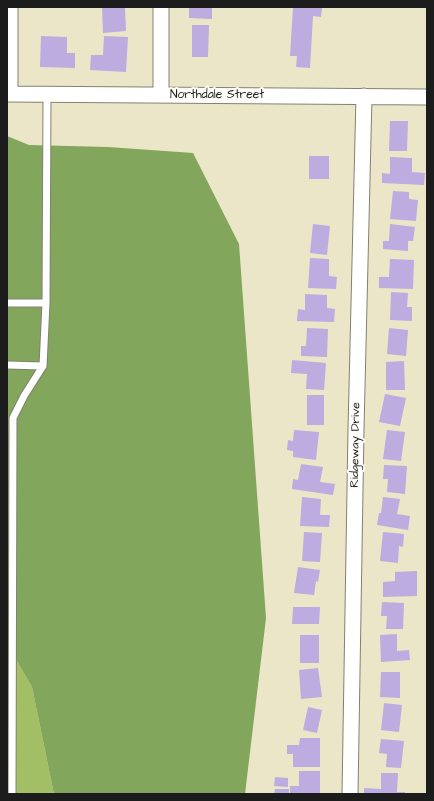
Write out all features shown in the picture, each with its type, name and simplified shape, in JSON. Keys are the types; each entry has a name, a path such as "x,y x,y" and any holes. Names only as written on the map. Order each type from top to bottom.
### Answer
{"street":[{"path":"8,94 10,7"},
{"path":"161,7 161,95"},
{"name":"Northdale Street","path":"8,94 427,97"},
{"name":"Ridgeway Drive","path":"350,794 356,429 364,96"}],"lane":[{"path":"12,794 13,418 24,396 43,366 46,302 47,94"},
{"path":"7,303 46,302"},
{"path":"7,365 43,366"}],"green space":[{"path":"7,136 29,145 108,147 193,153 239,244 266,618 245,794 54,794 32,687 7,644"},
{"path":"7,644 32,687 54,794 7,794"}],"building":[{"path":"102,7 125,7 126,31 103,33"},
{"path":"189,7 212,7 212,19 189,18"},
{"path":"293,7 322,7 321,17 313,16 310,68 296,67 297,56 290,56"},
{"path":"192,25 209,25 208,57 192,57"},
{"path":"41,36 67,37 67,53 75,53 75,68 40,67"},
{"path":"104,36 128,37 126,72 90,70 91,55 103,55"},
{"path":"390,121 408,121 407,151 389,151"},
{"path":"309,156 329,156 329,179 309,179"},
{"path":"390,157 412,158 412,172 425,173 424,185 382,183 382,173 390,174"},
{"path":"393,191 409,192 409,199 418,200 416,221 390,219"},
{"path":"313,224 330,226 327,255 310,253"},
{"path":"390,224 415,227 413,241 408,241 408,251 383,249 383,241 389,241"},
{"path":"310,258 329,259 329,276 337,277 336,289 308,288"},
{"path":"390,259 414,260 413,289 379,288 379,277 389,277"},
{"path":"391,292 408,293 407,307 412,307 412,321 390,320"},
{"path":"305,294 327,295 327,308 335,309 334,322 297,321 298,309 305,310"},
{"path":"307,328 328,329 327,357 301,356 301,346 306,346"},
{"path":"389,328 408,330 406,356 387,354"},
{"path":"292,360 326,363 324,390 306,389 307,374 291,373"},
{"path":"404,361 405,390 386,390 386,362"},
{"path":"385,394 406,398 400,426 379,422"},
{"path":"307,395 324,395 324,425 307,425"},
{"path":"294,430 319,432 316,460 293,457 293,451 287,450 288,440 293,441"},
{"path":"387,430 405,432 401,461 383,459"},
{"path":"301,464 323,467 320,482 335,484 333,495 292,489 293,479 298,480"},
{"path":"384,465 407,466 405,494 387,492 388,479 383,479"},
{"path":"302,497 321,499 320,515 330,515 329,527 300,526"},
{"path":"383,497 400,499 397,514 410,516 408,530 377,525 379,513 381,513"},
{"path":"304,532 322,533 320,562 302,561"},
{"path":"383,532 404,534 403,547 399,546 398,563 380,561"},
{"path":"298,567 320,570 318,582 316,581 314,595 294,593"},
{"path":"417,571 417,596 383,597 383,582 395,581 395,572"},
{"path":"382,602 404,603 403,629 386,629 387,616 381,616"},
{"path":"293,607 320,607 319,624 292,624"},
{"path":"397,634 397,651 409,650 410,660 381,662 380,635"},
{"path":"300,635 319,635 319,663 300,663"},
{"path":"318,668 322,697 301,699 299,670"},
{"path":"381,672 400,672 400,698 380,697"},
{"path":"384,703 402,705 399,732 381,730"},
{"path":"308,707 322,710 317,733 303,730"},
{"path":"300,738 320,738 320,767 293,767 293,754 287,754 287,745 299,745"},
{"path":"381,739 404,741 401,768 386,767 387,754 379,753"},
{"path":"299,771 320,771 320,794 290,794 290,786 299,786"},
{"path":"381,773 398,773 397,792 405,792 405,794 364,794 364,788 381,789"},
{"path":"275,777 288,778 288,787 274,786"},
{"path":"275,789 289,789 289,794 274,794"}]}
